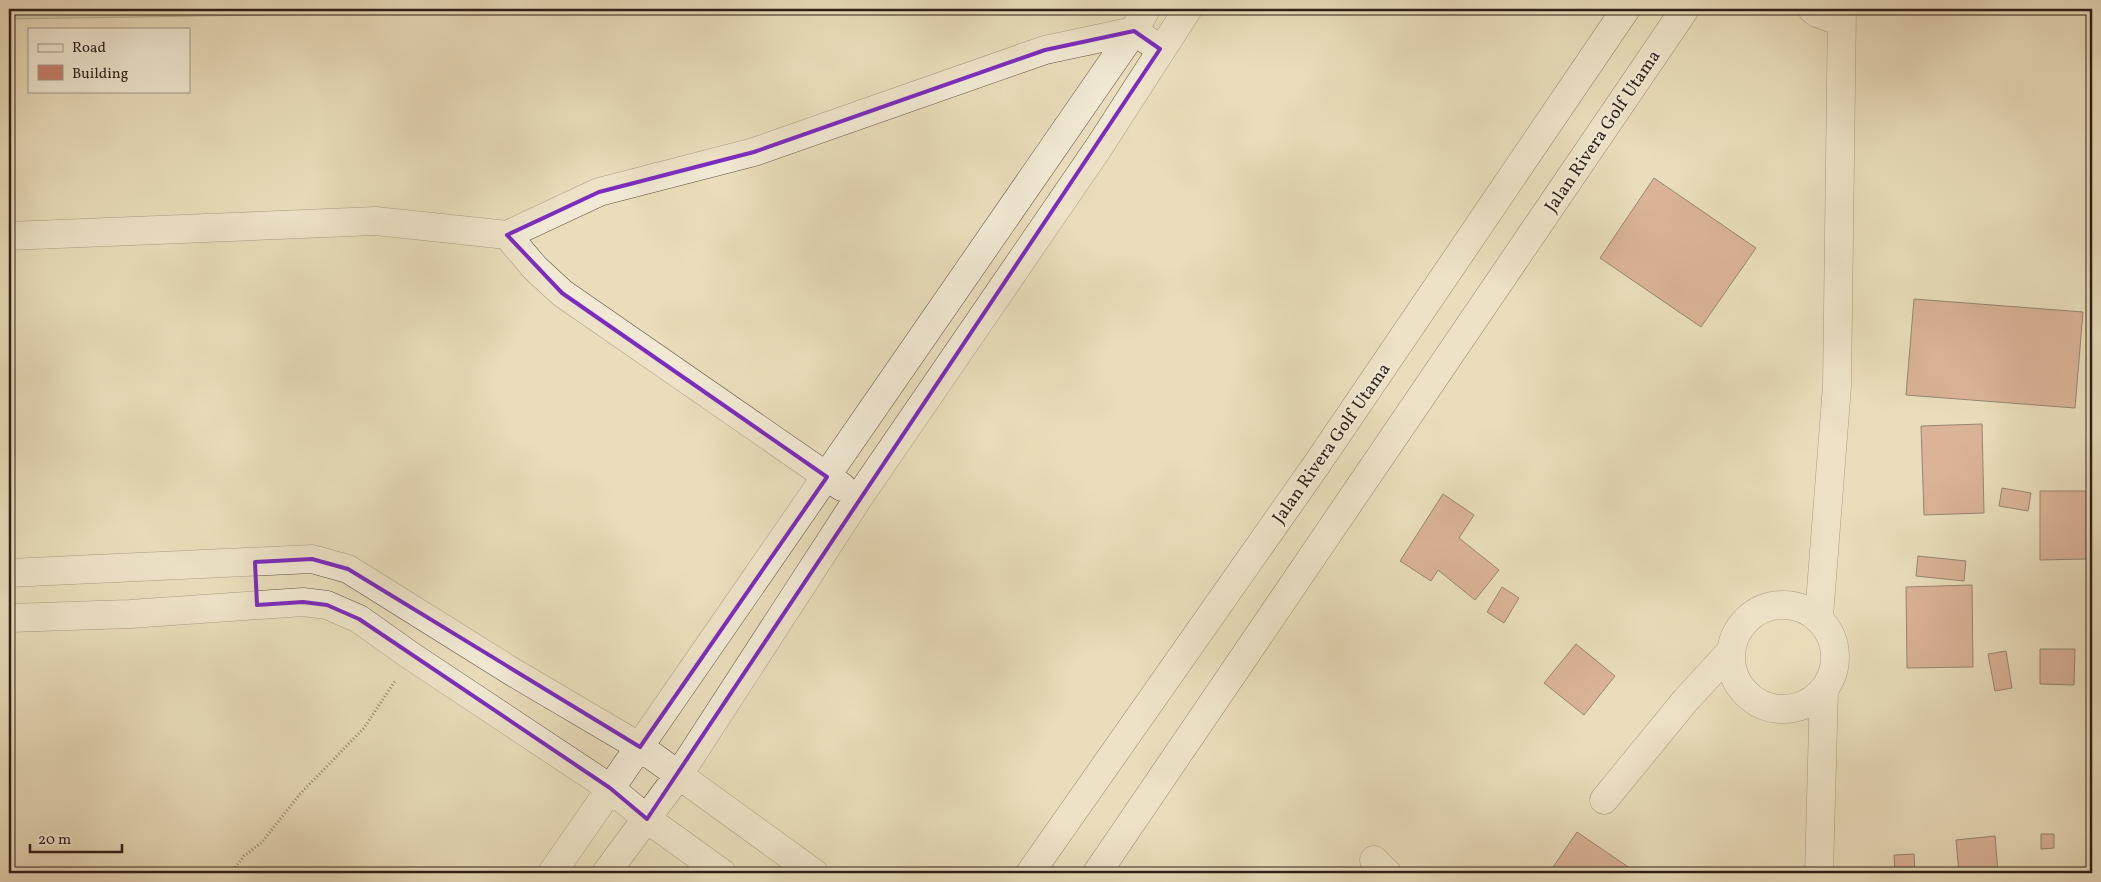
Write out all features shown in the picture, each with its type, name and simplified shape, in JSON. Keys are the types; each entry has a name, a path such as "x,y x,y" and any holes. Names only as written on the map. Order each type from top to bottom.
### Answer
{"street":[{"path":"606,873 678,776 859,497 1098,147 1160,49 1188,9"},
{"name":"Jalan Rivera Golf Utama","path":"1030,873 1322,456 1626,9"},
{"name":"Jalan Rivera Golf Utama","path":"1097,873 1684,9"},
{"path":"1812,9 1817,13 1841,16 1841,157 1838,233 1837,366 1819,616"},
{"path":"1140,20 1160,49"},
{"path":"9,236 376,221 506,235 599,192 754,152 1045,50 1140,20"},
{"path":"552,873 827,477 1140,20"},
{"path":"506,235 534,268 562,293 827,477 859,497"},
{"path":"9,573 312,559 348,570 640,747 814,873"},
{"path":"255,562 257,605"},
{"path":"9,618 130,614 303,602 327,605 359,619 411,656 610,788 646,819 722,873"},
{"path":"1780,604 1795,606 1819,616 1830,633 1834,647 1833,669 1824,689 1813,700 1800,707 1777,709 1756,702 1744,693 1736,681 1731,667 1730,652 1734,637 1742,624 1753,614 1766,607 1780,604"},
{"path":"1604,800 1685,701 1730,652"},
{"path":"1819,873 1824,689"}],"path":[{"path":"231,873 244,856 262,842 300,794 364,728 411,656"}],"highlighted area":[{"path":"1134,31 1160,49 647,819 610,788 359,619 327,605 303,602 257,605 255,562 312,559 348,569 640,747 827,477 562,293 507,235 599,192 754,152 1045,50"}],"green space":[{"path":"9,9 524,9 519,11 9,19"}],"building":[{"path":"1654,178 1756,248 1701,327 1600,258"},
{"path":"1914,299 2083,312 2075,408 1906,395"},
{"path":"1982,424 1984,513 1924,515 1921,426"},
{"path":"2002,488 2031,493 2028,511 1999,506"},
{"path":"2040,491 2088,491 2087,559 2040,560"},
{"path":"1443,494 1474,515 1459,538 1499,570 1475,600 1438,570 1431,581 1400,561"},
{"path":"1918,556 1966,561 1964,581 1916,576"},
{"path":"1972,585 1973,667 1907,668 1906,587"},
{"path":"1502,587 1519,598 1504,623 1487,612"},
{"path":"1576,644 1615,676 1584,715 1544,683"},
{"path":"2040,649 2075,649 2074,685 2040,684"},
{"path":"2006,651 2012,688 1995,691 1988,654"},
{"path":"1577,832 1637,873 1549,873"},
{"path":"2041,834 2054,834 2054,848 2041,849"},
{"path":"1995,836 1998,873 1959,873 1956,840"},
{"path":"1914,854 1915,873 1895,873 1894,855"}]}
